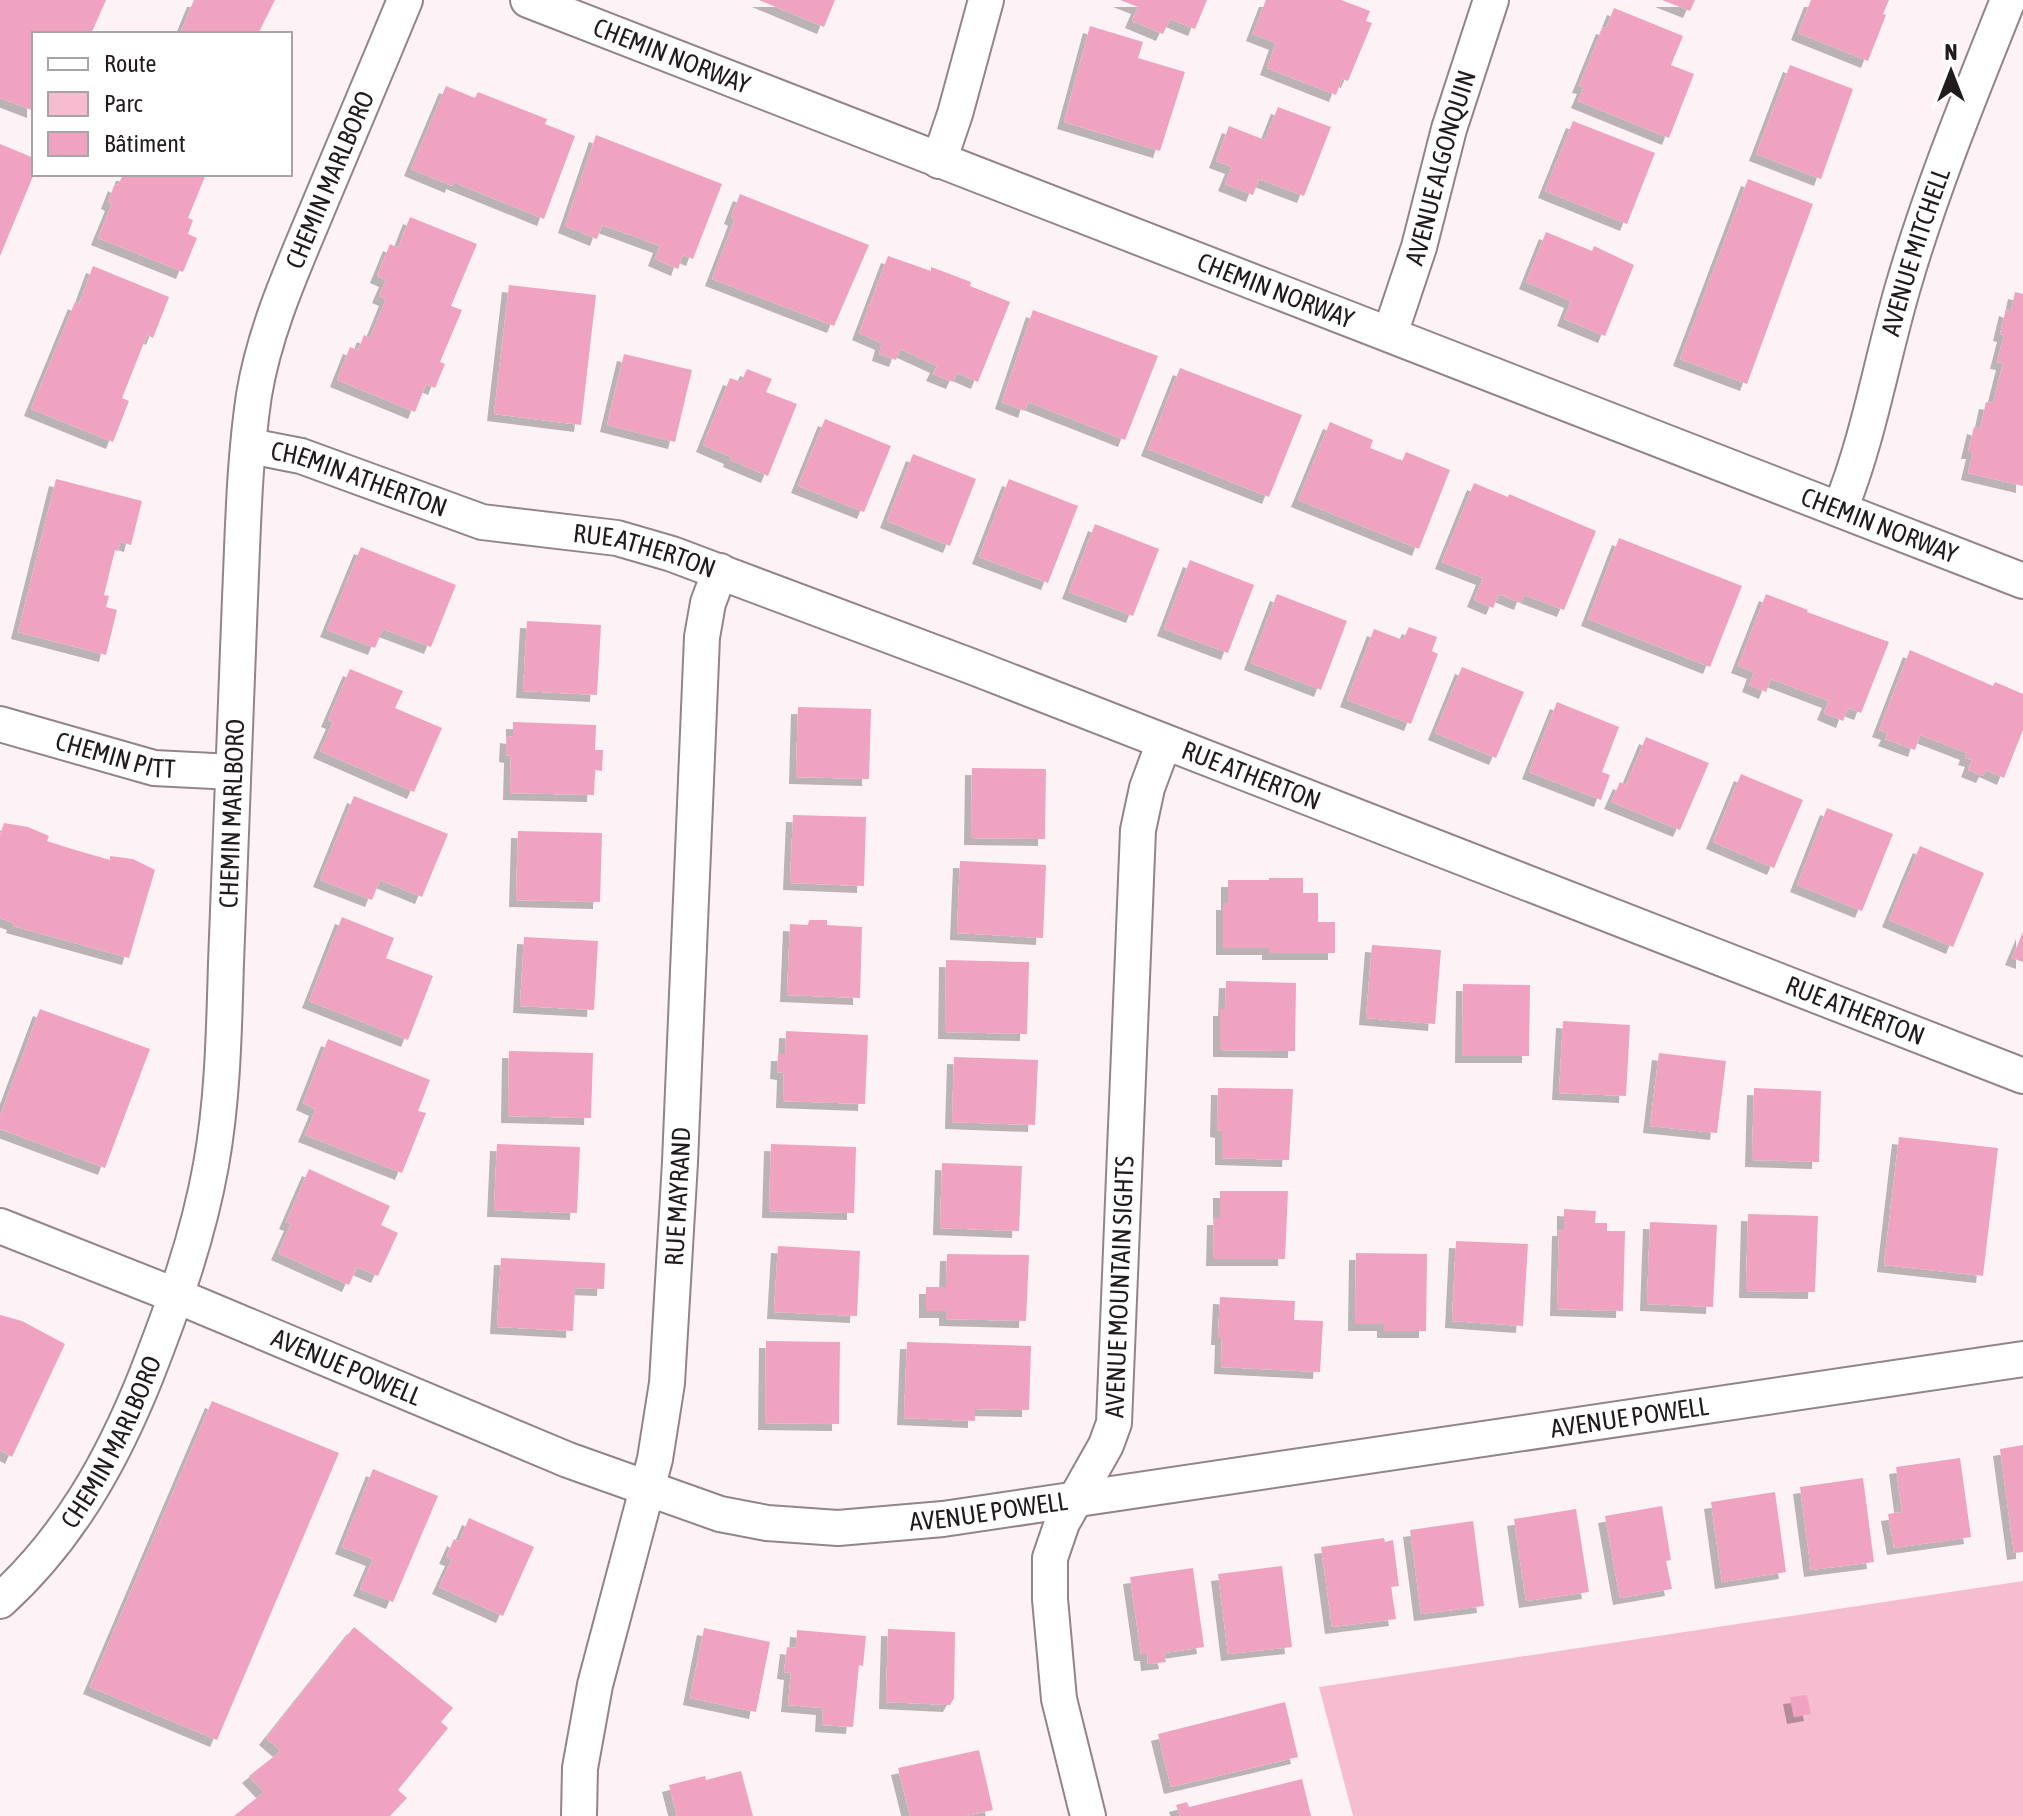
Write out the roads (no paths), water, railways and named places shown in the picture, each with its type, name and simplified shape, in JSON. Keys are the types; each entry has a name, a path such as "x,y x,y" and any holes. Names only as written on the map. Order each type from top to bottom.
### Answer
{"street":[{"name":"CHEMIN MARLBORO","path":"0,1601 54,1544 85,1503 101,1475 135,1403 177,1296 206,1192 220,1098 250,446 261,359 273,319 405,0"},
{"name":"CHEMIN NORWAY","path":"528,0 2023,581"},
{"path":"939,161 986,0"},
{"name":"AVENUE ALGONQUIN","path":"1390,334 1419,247 1449,129 1491,0"},
{"name":"AVENUE MITCHELL","path":"1840,509 1859,456 1892,325 1924,219 2008,0"},
{"name":"CHEMIN ATHERTON","path":"250,446 301,456 467,517"},
{"name":"RUE ATHERTON","path":"467,517 503,525 617,538 648,545 2023,1076"},
{"name":"RUE MAYRAND","path":"579,1816 580,1768 595,1685 661,1432 667,1383 680,1162 702,637 708,603 720,571"},
{"name":"CHEMIN PITT","path":"0,724 154,768 233,772"},
{"name":"AVENUE MOUNTAIN SIGHTS","path":"1088,1816 1059,1699 1050,1599 1050,1558 1053,1545 1106,1445 1114,1423 1138,830 1147,788 1164,742"},
{"name":"AVENUE POWELL","path":"0,1226 177,1296 568,1460 646,1489 720,1514 749,1520 838,1528 929,1520 2023,1359"}]}
